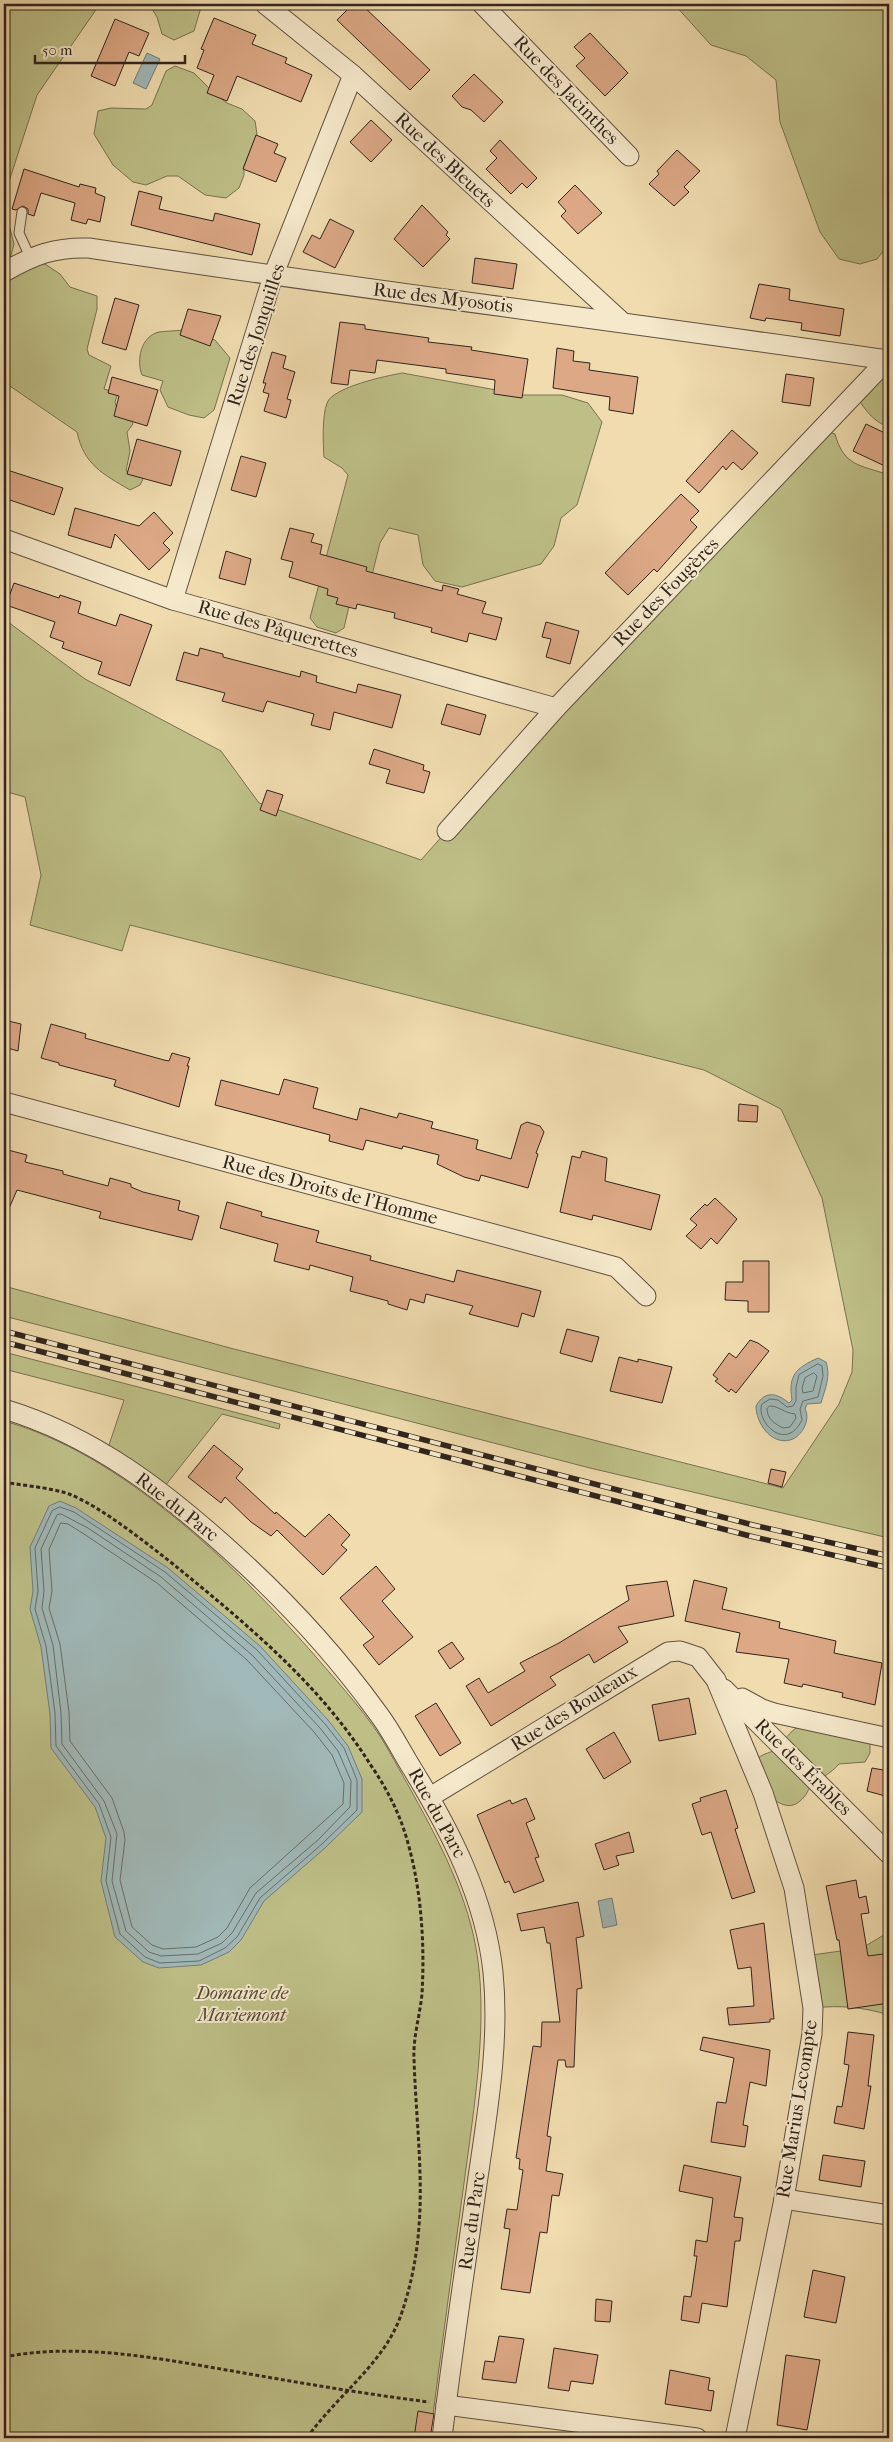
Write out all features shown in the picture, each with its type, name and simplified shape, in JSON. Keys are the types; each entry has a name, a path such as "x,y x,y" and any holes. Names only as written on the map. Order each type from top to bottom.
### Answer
{"street":[{"name":"Rue des Bleuets","path":"265,4 353,74 621,321"},
{"name":"Rue des Jacinthes","path":"482,4 629,156"},
{"name":"Rue des Jonquilles","path":"173,600 273,276 353,74"},
{"name":"Rue des Myosotis","path":"4,272 30,257 54,250 89,248 273,276 621,321 888,359"},
{"name":"Rue des Fougères","path":"447,831 556,708 888,359"},
{"name":"Rue des Pâquerettes","path":"4,539 173,600 556,708"},
{"name":"Rue des Droits de l'Homme","path":"4,1102 616,1267 646,1296"},
{"name":"Rue du Parc","path":"4,1409 44,1422 96,1448 161,1491 219,1540 298,1616 342,1666 380,1715 430,1797 464,1862 489,1947 494,2006 494,2036 486,2122 442,2438"},
{"name":"Rue des Bouleaux","path":"430,1797 668,1652 680,1651 698,1657 716,1680 748,1754"},
{"name":"Rue des Bouleaux","path":"716,1680 762,1709 889,1738"},
{"name":"Rue des Érables","path":"716,1680 889,1854"},
{"name":"Rue Marius Lecompte","path":"735,2438 784,2199 812,2034 813,2008 794,1888 766,1798 748,1754"},
{"path":"784,2199 889,2215"},
{"path":"446,2405 698,2438"}],"lane":[{"path":"22,212 19,234 30,257"}],"path":[{"path":"4,1482 43,1488 78,1499 152,1548 201,1587 288,1663 327,1703 350,1732 397,1808 406,1835 420,1901 422,1993 413,2055 422,2171 419,2236 400,2318 373,2361 307,2438"},
{"path":"4,2357 61,2351 114,2354 446,2405"}],"green space":[{"path":"4,4 100,4 37,95 4,197"},
{"path":"149,4 202,4 194,31 174,40 162,34 157,17"},
{"path":"674,4 889,4 889,187 885,191 889,238 885,249 877,259 860,264 839,259 820,232 780,122 776,80 746,56 711,45"},
{"path":"175,66 194,73 215,94 227,103 242,109 255,121 257,134 244,166 244,175 239,188 226,198 205,195 178,176 167,176 146,185 133,182 113,165 94,134 98,111 111,108 146,109 152,105 166,71"},
{"path":"4,205 14,244 9,263 30,257 60,274 70,287 97,296 97,309 87,349 89,355 111,366 104,389 118,393 115,402 119,415 130,418 133,424 127,432 130,451 126,471 144,477 140,485 130,490 111,479 90,461 84,453 77,432 4,382"},
{"path":"183,330 215,340 230,358 214,410 204,418 189,415 168,407 160,390 163,381 142,375 140,369 140,356 144,343 148,338 159,332"},
{"path":"889,358 889,427 875,419 858,399"},
{"path":"402,373 524,395 562,395 588,403 602,422 577,505 561,518 554,546 541,564 462,587 435,581 423,565 418,535 389,528 380,543 369,587 350,602 344,628 336,633 317,627 310,618 348,475 342,468 324,457 323,430 325,408 331,397 349,387"},
{"path":"829,432 835,434 843,453 849,459 862,466 889,475 889,1538 590,1468 4,1316 4,1286 230,1348 783,1488 839,1404 852,1372 853,1350 822,1198 781,1109 704,1070 130,925 122,951 30,925 41,875 25,797 4,791 4,619 85,679 221,751 259,803 421,860 556,708"},
{"path":"4,1352 280,1424 279,1429 222,1414 161,1491 106,1454 124,1400 4,1369"},
{"name":"Domaine de Mariemont","path":"4,1421 47,1436 90,1458 131,1484 171,1514 246,1582 310,1650 380,1736 419,1805 451,1870 468,1915 478,1961 481,2013 480,2041 472,2123 430,2438 4,2438"},
{"path":"800,1726 870,1742 870,1753 865,1762 839,1764 810,1787 799,1802 789,1806 779,1803 763,1793 758,1758 776,1749 790,1733"},
{"path":"889,1932 889,2015 851,2007 813,2008 805,1956 862,1948"}],"water":[{"path":"147,53 160,59 146,89 133,83"},
{"path":"818,1358 826,1362 828,1372 821,1403 807,1404 805,1409 807,1413 806,1422 802,1432 794,1438 783,1441 770,1436 758,1419 756,1406 767,1395 776,1395 789,1403 792,1400 791,1384 795,1373 804,1365"},
{"path":"60,1501 76,1508 168,1568 260,1646 328,1720 348,1746 362,1779 362,1812 325,1848 264,1901 241,1940 229,1952 201,1965 159,1968 143,1962 115,1937 101,1881 106,1838 95,1807 51,1748 50,1714 41,1647 30,1609 33,1591 30,1547 49,1506"},
{"path":"612,1898 617,1925 603,1928 598,1901"}],"building":[{"path":"353,4 361,4 430,70 410,90 337,20"},
{"path":"214,18 256,35 252,44 287,58 285,63 312,75 301,102 237,76 227,101 207,93 214,75 197,68 204,50 201,49"},
{"path":"115,19 149,33 139,56 129,52 115,86 91,76"},
{"path":"590,33 628,73 605,96 576,66 585,58 574,47"},
{"path":"474,74 503,102 484,122 471,110 462,107 452,96"},
{"path":"371,120 392,140 371,162 350,142"},
{"path":"256,135 278,144 274,153 286,158 276,182 243,169"},
{"path":"500,140 537,178 527,188 522,183 511,194 486,169 497,158 490,151"},
{"path":"677,150 700,171 684,187 689,192 674,206 649,184 659,174 657,171"},
{"path":"24,169 79,187 80,184 96,188 95,193 105,197 100,222 88,219 86,224 71,220 75,203 41,193 34,216 28,214 28,209 23,206 16,210 12,209"},
{"path":"575,185 602,213 578,234 561,216 566,211 558,202"},
{"path":"139,191 162,197 159,209 213,221 215,213 260,224 252,255 131,225"},
{"path":"422,205 448,232 446,235 450,239 423,267 394,239"},
{"path":"330,219 354,231 335,268 303,252 312,235 320,239"},
{"path":"475,258 517,264 513,289 472,283"},
{"path":"759,284 790,289 789,300 844,309 840,336 801,330 802,323 766,318 765,321 750,318"},
{"path":"115,298 139,305 126,350 102,343"},
{"path":"188,309 221,316 210,346 180,335"},
{"path":"340,322 365,325 365,329 429,338 428,342 472,347 471,350 528,359 522,398 494,394 495,380 446,373 446,369 377,360 375,373 350,370 348,385 331,383"},
{"path":"557,348 574,351 573,361 590,363 589,370 638,377 633,414 609,410 610,397 553,388"},
{"path":"272,352 286,356 283,368 295,372 287,399 291,400 286,418 264,411 269,394 263,392 266,383 263,383"},
{"path":"786,374 814,378 810,406 782,402"},
{"path":"112,377 158,390 147,426 114,416 119,396 108,393"},
{"path":"866,424 889,435 889,468 853,451"},
{"path":"732,430 758,453 742,470 733,462 726,470 723,466 699,493 686,481"},
{"path":"137,439 181,451 171,486 127,474"},
{"path":"241,456 266,463 256,497 231,490"},
{"path":"4,469 63,488 54,515 4,498"},
{"path":"681,494 699,511 690,520 697,527 657,572 654,569 628,595 605,573"},
{"path":"75,508 139,526 154,512 173,533 163,543 170,550 149,570 115,534 111,548 68,535"},
{"path":"290,528 314,534 311,542 322,545 320,554 367,567 366,571 442,591 443,585 459,589 457,594 486,602 482,613 502,618 496,640 469,633 467,642 431,632 432,628 394,618 395,613 357,604 356,609 336,604 338,598 327,595 328,589 289,577 293,562 281,559"},
{"path":"226,551 251,559 245,585 219,578"},
{"path":"14,583 59,598 60,595 81,602 78,613 116,626 120,614 152,625 130,686 98,674 102,662 62,648 64,642 50,637 55,622 6,605"},
{"path":"546,622 579,631 570,664 546,657 551,639 542,637"},
{"path":"200,648 223,654 223,657 300,677 301,671 317,676 316,682 356,693 358,684 401,695 392,728 334,712 330,730 311,725 314,714 267,701 263,712 222,701 225,693 176,680 184,652 198,656"},
{"path":"447,704 486,715 480,735 441,724"},
{"path":"374,749 424,765 423,770 430,772 424,793 386,783 390,770 369,764"},
{"path":"267,790 283,795 276,816 260,810"},
{"path":"4,1020 21,1024 18,1051 4,1047"},
{"path":"51,1024 86,1034 85,1038 164,1060 169,1061 172,1053 190,1058 179,1107 114,1086 116,1080 59,1065 59,1063 41,1058"},
{"path":"284,1079 318,1088 313,1108 357,1120 360,1108 397,1118 399,1113 433,1122 431,1128 478,1140 476,1149 511,1159 521,1125 527,1122 540,1126 544,1132 536,1153 538,1154 528,1188 481,1175 479,1181 464,1177 437,1164 439,1155 403,1146 402,1149 366,1140 363,1150 329,1141 330,1135 215,1105 221,1080 279,1095"},
{"path":"739,1104 758,1106 757,1122 738,1121"},
{"path":"4,1149 27,1155 25,1162 63,1171 63,1174 108,1186 110,1178 131,1184 131,1187 143,1192 180,1201 178,1210 199,1216 192,1240 99,1218 101,1212 17,1190 4,1220"},
{"path":"582,1151 607,1158 605,1181 660,1195 651,1230 593,1215 592,1220 560,1212 572,1156 580,1158"},
{"path":"715,1198 737,1219 717,1244 711,1238 701,1249 686,1236 697,1225 690,1219 705,1204 707,1206"},
{"path":"227,1202 262,1212 261,1216 319,1231 316,1242 371,1256 370,1260 454,1282 457,1270 541,1291 534,1317 522,1313 518,1327 469,1314 473,1306 426,1294 424,1303 410,1299 407,1310 388,1304 388,1301 350,1291 353,1277 310,1265 309,1270 274,1261 278,1244 220,1228"},
{"path":"743,1261 769,1261 769,1312 748,1312 748,1301 725,1300 726,1282 743,1282"},
{"path":"567,1329 599,1337 592,1362 560,1353"},
{"path":"750,1340 769,1351 736,1393 731,1389 729,1392 715,1381 718,1379 713,1375 729,1353 736,1358"},
{"path":"619,1357 638,1362 638,1359 672,1367 662,1403 610,1391"},
{"path":"214,1445 243,1469 236,1478 275,1514 276,1512 305,1537 329,1514 350,1535 341,1545 347,1550 323,1575 277,1530 271,1536 251,1522 225,1497 221,1503 188,1477"},
{"path":"771,1469 786,1472 782,1487 768,1483"},
{"path":"376,1566 395,1589 382,1601 413,1637 379,1665 363,1645 374,1637 340,1598"},
{"path":"694,1580 727,1588 722,1609 780,1622 779,1628 836,1641 834,1653 882,1663 875,1705 842,1697 843,1693 803,1684 802,1687 784,1683 789,1659 736,1652 740,1633 685,1621"},
{"path":"667,1581 674,1616 618,1627 628,1642 594,1663 589,1654 550,1677 556,1685 491,1726 466,1686 479,1678 488,1693 525,1671 520,1663 559,1643 629,1600 626,1586"},
{"path":"452,1642 464,1659 450,1669 438,1651"},
{"path":"689,1698 696,1734 659,1741 652,1705"},
{"path":"436,1703 461,1743 440,1756 415,1716"},
{"path":"614,1732 631,1762 604,1779 586,1749"},
{"path":"872,1768 889,1771 889,1797 867,1791"},
{"path":"726,1790 738,1828 735,1829 755,1892 732,1899 711,1832 702,1835 692,1804 701,1801 700,1798"},
{"path":"526,1798 535,1819 526,1823 539,1857 535,1858 544,1881 514,1893 509,1881 505,1883 477,1815 510,1800 512,1804"},
{"path":"629,1832 634,1852 616,1856 619,1865 604,1870 595,1844"},
{"path":"856,1880 859,1898 866,1896 869,1913 861,1914 868,1956 883,1954 889,2003 848,2009 839,1940 837,1940 826,1886"},
{"path":"578,1902 584,1936 576,1938 582,1988 577,1989 574,2067 566,2067 565,2060 558,2060 547,2136 551,2137 546,2171 563,2174 559,2196 552,2195 547,2233 540,2232 530,2293 501,2289 510,2229 504,2228 507,2209 517,2210 523,2170 519,2169 520,2159 516,2158 533,2046 541,2047 542,2022 560,2022 550,1943 547,1943 544,1927 521,1931 517,1914"},
{"path":"764,1923 774,2019 770,2019 770,2022 729,2025 727,2008 754,2006 751,1967 738,1969 730,1930"},
{"path":"848,2032 874,2035 868,2086 871,2086 864,2129 834,2123 837,2106 842,2107 849,2065 844,2064"},
{"path":"703,2037 770,2050 766,2086 750,2082 743,2125 748,2126 745,2147 711,2142 717,2102 726,2103 734,2058 700,2050"},
{"path":"823,2155 865,2161 861,2187 819,2180"},
{"path":"684,2165 741,2177 734,2217 743,2218 740,2241 735,2241 727,2307 702,2303 699,2323 681,2320 684,2296 691,2297 697,2256 694,2256 696,2240 707,2242 713,2198 679,2191"},
{"path":"813,2270 845,2277 836,2323 804,2317"},
{"path":"596,2299 612,2301 610,2322 595,2321"},
{"path":"499,2336 524,2339 516,2383 482,2379 485,2361 494,2362"},
{"path":"554,2348 598,2355 593,2384 571,2381 569,2391 548,2388"},
{"path":"786,2355 820,2360 807,2430 777,2425"},
{"path":"670,2370 710,2378 708,2390 714,2391 711,2411 665,2404"},
{"path":"418,2411 434,2414 430,2438 414,2438"}],"railway":[{"path":"4,1331 753,1525 889,1556"},
{"path":"4,1342 750,1536 889,1568"}]}
